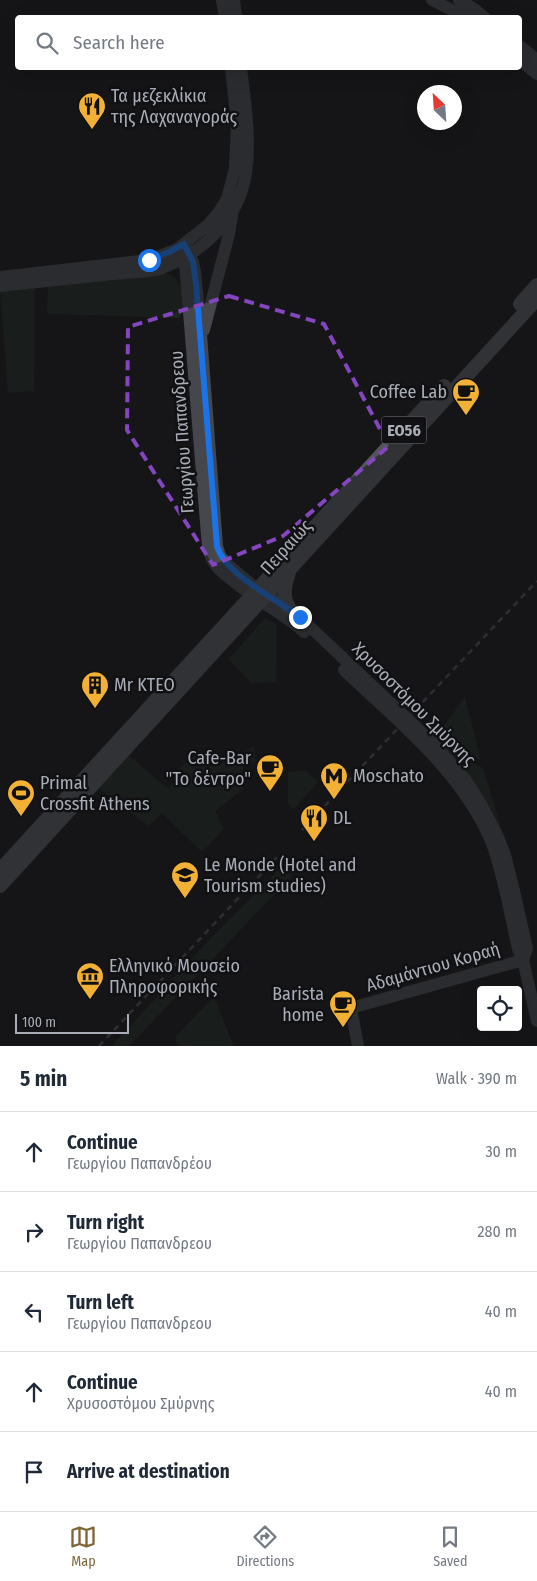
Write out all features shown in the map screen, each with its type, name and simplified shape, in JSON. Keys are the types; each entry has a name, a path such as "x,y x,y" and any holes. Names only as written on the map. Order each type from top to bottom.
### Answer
{"main road":[{"name":"Πειραιώς","path":"0,886 537,285"},
{"name":"Πειραιώς","path":"0,870 259,596 289,571 537,299"},
{"path":"289,571 284,594 285,601 291,610"}],"street":[{"path":"222,0 224,15"},
{"path":"234,0 236,15"},
{"path":"432,0 462,15"},
{"path":"459,0 481,15"},
{"path":"522,48 537,60"},
{"path":"522,62 537,74"},
{"path":"161,268 183,251 208,225 227,199 236,156 237,123 231,70"},
{"path":"201,340 229,234 233,211 246,171 247,120 241,70"},
{"path":"0,276 149,260 183,251 216,234 233,211"},
{"name":"Γεωργίου Παπανδρεου","path":"183,251 188,287 208,547 210,556 217,567 259,596"},
{"name":"Γεωργίου Παπανδρεου","path":"183,251 193,262 195,272 217,546 223,560 259,596"},
{"path":"0,286 161,268 176,273 188,287"},
{"name":"Χρυσοστόμου Σμύρνης","path":"259,596 291,610 307,629 431,741 465,779 482,804 505,855 510,892 527,948 523,960 537,1020"},
{"name":"Χρυσοστόμου Σμύρνης","path":"259,596 286,618 307,629"},
{"name":"Αδαμάντιου Κοραή","path":"358,1046 351,1008 523,960"}],"highlighted area":[{"path":"229,296 324,324 389,446 283,536 213,565 127,430 128,327"}],"shaded area":[{"path":"163,273 174,277 181,287 183,306 179,318 50,314 47,312 48,286"},
{"path":"35,288 34,391 8,393 0,290"},
{"path":"265,618 277,625 276,682 251,683 229,659"},
{"path":"465,697 481,760 468,757 456,761 434,739"},
{"path":"254,746 255,761 243,766 243,789 215,811 224,829 202,852 162,813 149,826 97,787 127,754 167,788 177,780 175,772 198,752 215,767"},
{"path":"473,763 483,768 501,827 499,828 460,765"},
{"path":"306,770 318,782 293,810 288,803 288,772"},
{"path":"285,864 295,873 129,1046 112,1046 208,941"},
{"path":"214,997 234,1046 179,1046 175,1037"}],"railway":[{"path":"302,830 537,581"},
{"path":"99,1046 278,856"}],"place":[{"name":"Τα μεζεκλίκια της Λαχαναγοράς","path":"92,130"},
{"name":"Coffee Lab","path":"466,416"},
{"name":"Mr KTEO","path":"95,709"},
{"name":"Cafe-Bar \"Το δέντρο\"","path":"270,792"},
{"name":"Moschato","path":"334,800"},
{"name":"Primal Crossfit Athens","path":"21,817"},
{"name":"DL","path":"314,842"},
{"name":"Le Monde (Hotel and Tourism studies)","path":"185,899"},
{"name":"Ελληνικό Μουσείο Πληροφορικής","path":"90,1000"},
{"name":"Barista home","path":"343,1028"}],"route":[{"path":"149,260 184,244 193,262 200,321 217,546 220,556 258,590 300,617"}]}
